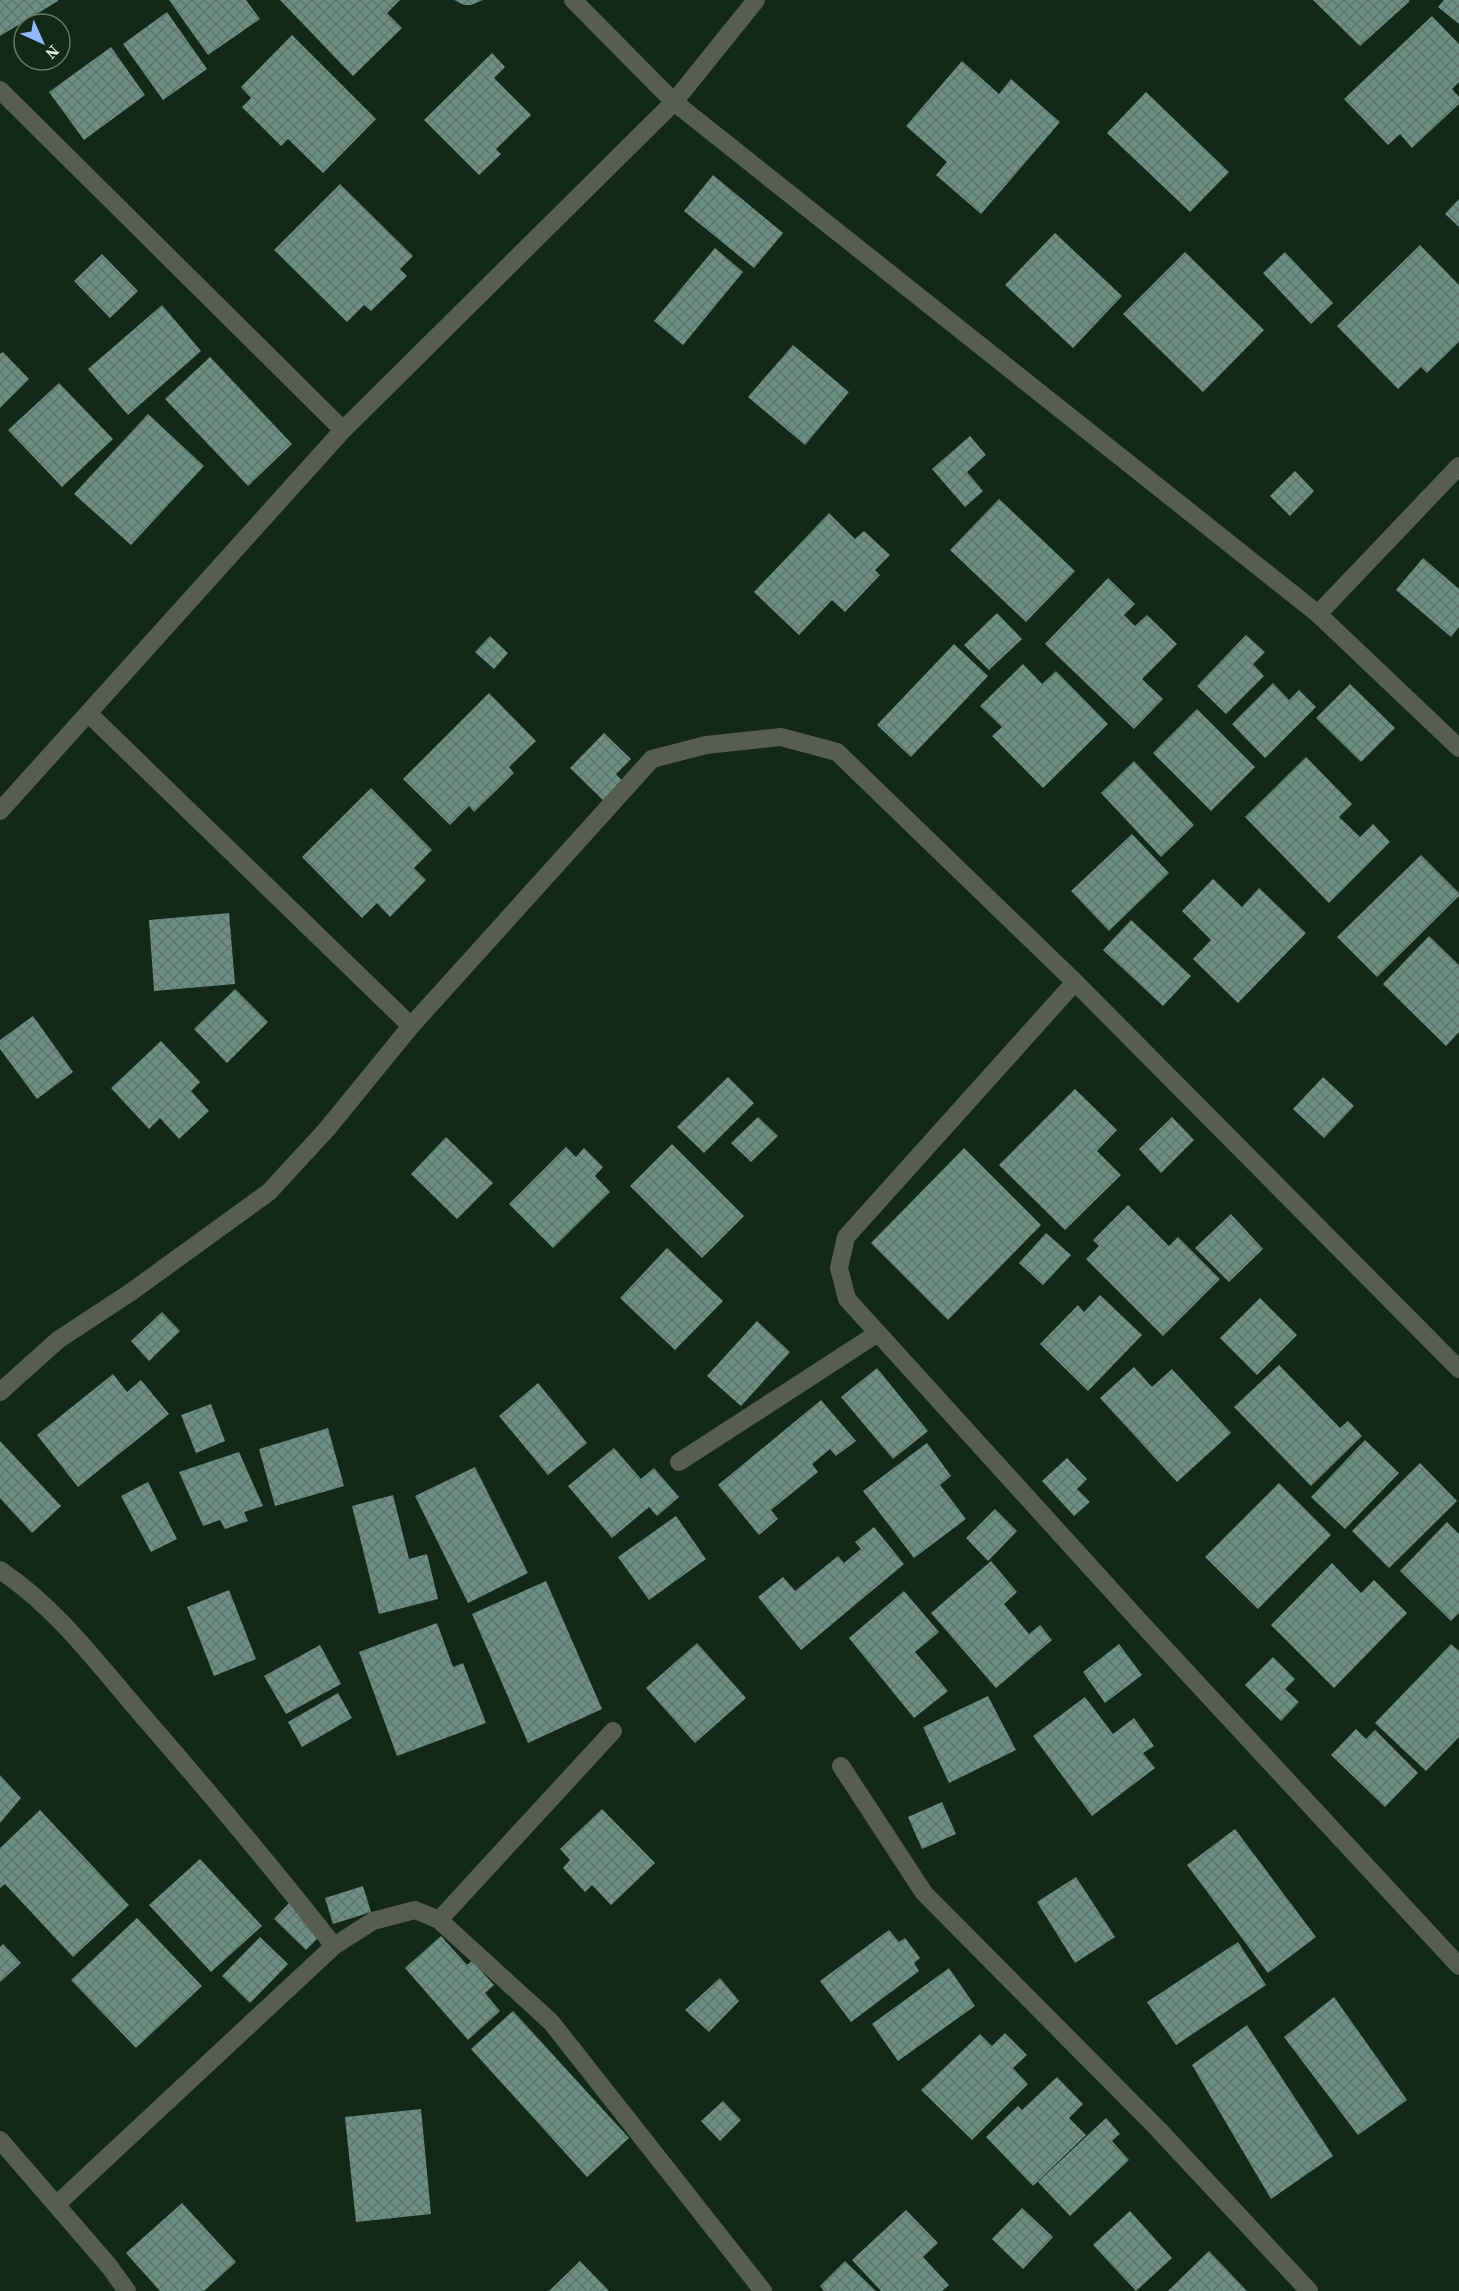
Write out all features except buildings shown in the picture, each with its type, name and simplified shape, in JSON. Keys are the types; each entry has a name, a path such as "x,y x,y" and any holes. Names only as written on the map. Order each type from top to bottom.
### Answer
{"street":[{"path":"573,0 674,102 1318,614 1459,748"},
{"path":"0,811 6,791 88,713 343,430 674,102 756,0"},
{"path":"0,90 343,430"},
{"path":"1318,614 1459,466"},
{"path":"88,713 411,1026"},
{"path":"0,1392 58,1340 131,1292 269,1192 327,1129 411,1026 652,759 706,745 781,737 837,752 1075,982 1459,1369"},
{"path":"1075,982 846,1237 839,1268 847,1299 1459,1966"},
{"path":"679,1462 878,1334"},
{"path":"0,1570 28,1588 71,1632 260,1853 334,1946"},
{"path":"439,1920 613,1731"},
{"path":"841,1766 924,1893 1158,2128 1309,2291"},
{"path":"56,2205 334,1946 373,1921 415,1910 439,1920 551,2022 763,2291"},
{"path":"0,2140 109,2266 127,2291"}]}
